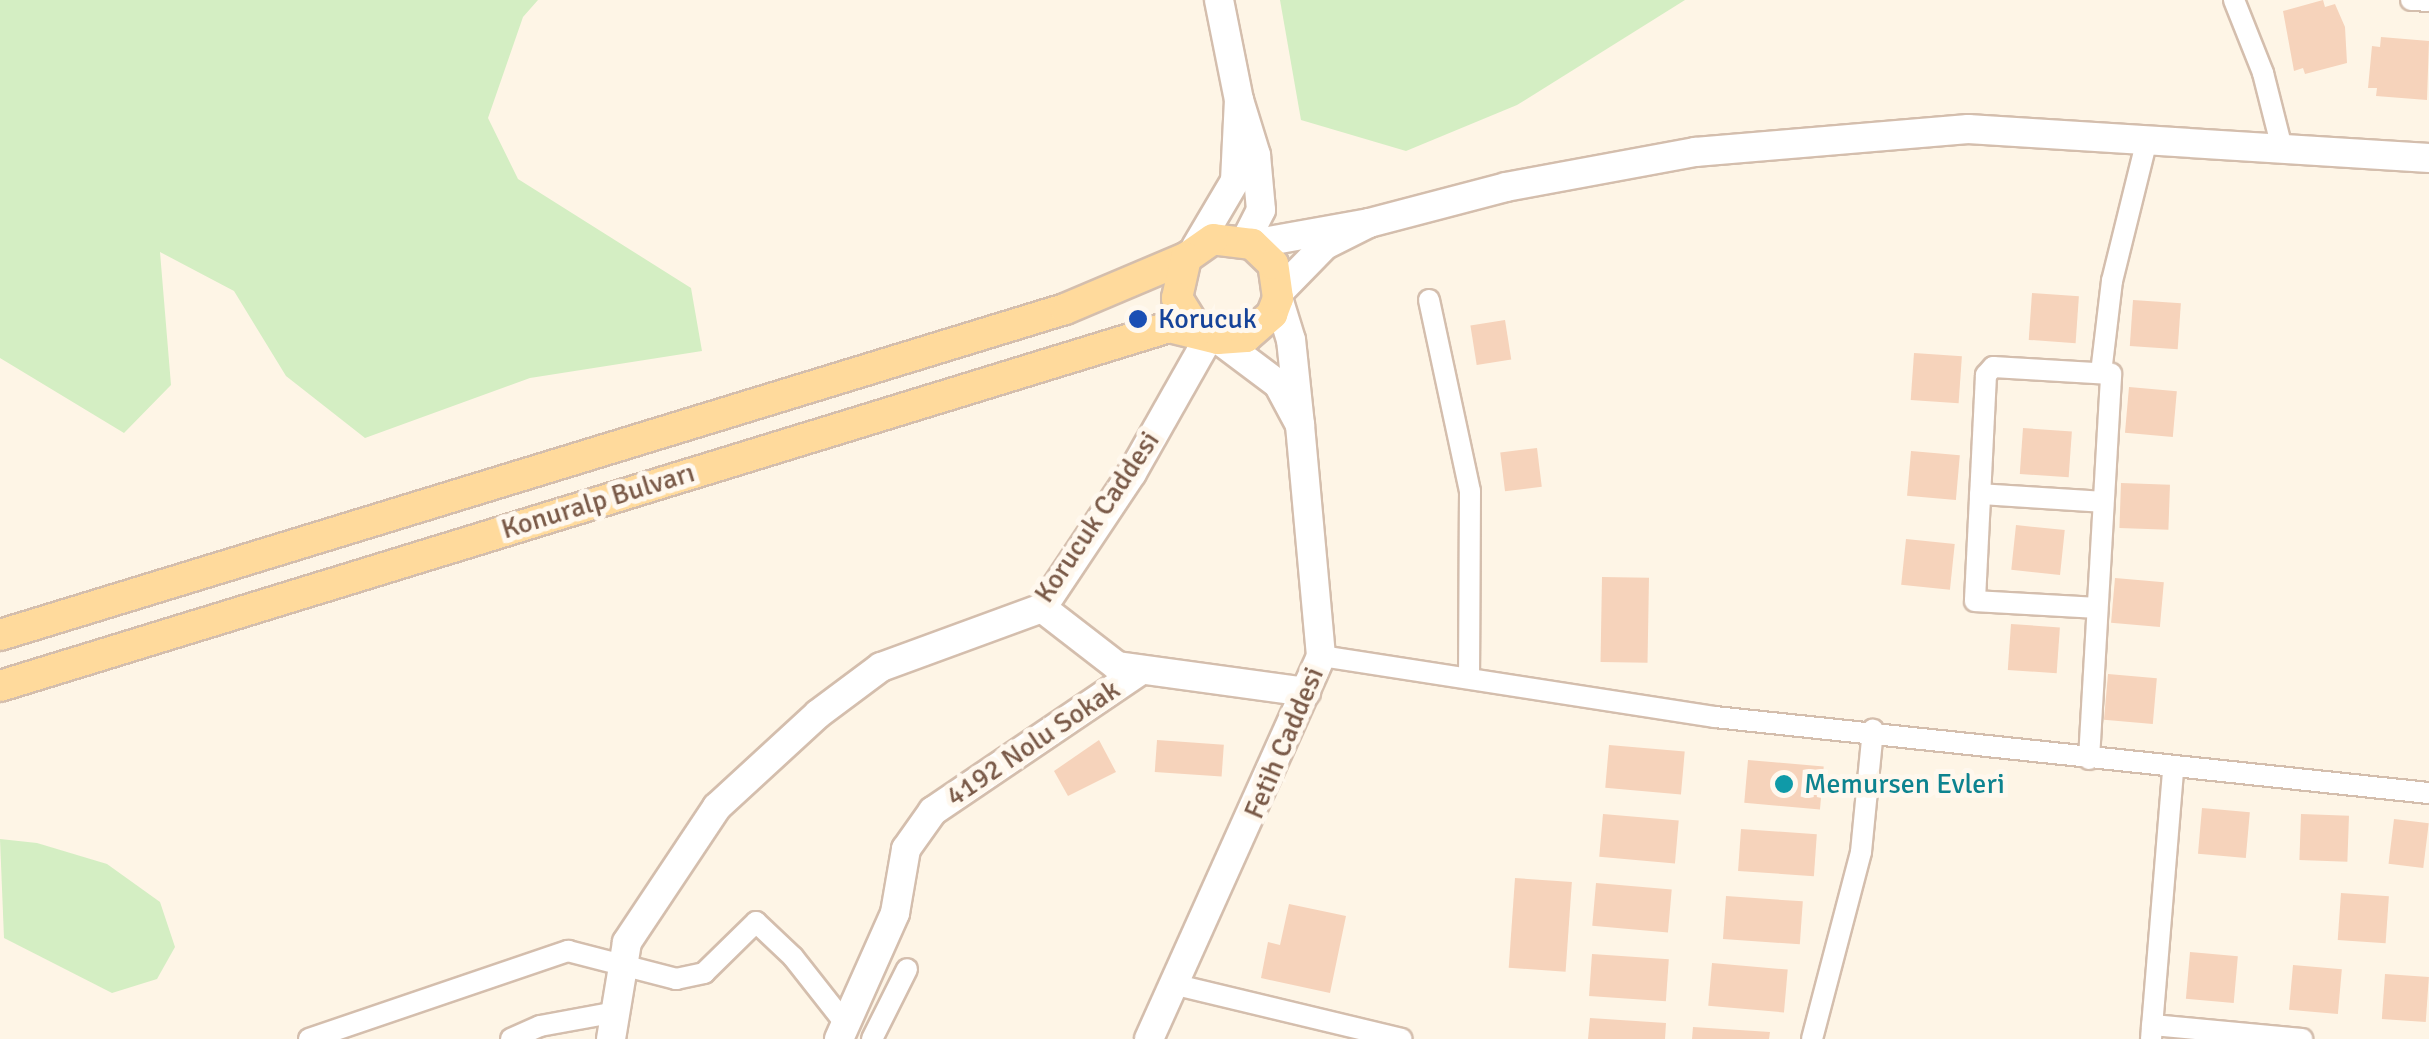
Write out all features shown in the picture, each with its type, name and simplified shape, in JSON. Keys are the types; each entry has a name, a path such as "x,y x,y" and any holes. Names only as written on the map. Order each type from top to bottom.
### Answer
{"main road":[{"path":"1213,239 1248,243 1272,264 1278,296 1261,328 1246,336 1208,335 1177,298 1191,252 1213,239"},
{"name":"Konuralp Bulvarı","path":"0,635 1065,310 1191,252"},
{"name":"Konuralp Bulvarı","path":"0,686 991,378 1169,327 1208,335"}],"street":[{"path":"1219,0 1239,100 1256,155 1261,210 1248,243"},
{"path":"2234,0 2263,73 2282,148"},
{"path":"2412,0 2429,1"},
{"path":"1191,252 1235,182 1239,100"},
{"path":"1248,243 1368,222 1506,187 1695,152 1968,129 2429,158"},
{"path":"2101,373 2112,282 2147,140"},
{"path":"1278,296 1325,245 1368,222"},
{"name":"Fetih Caddesi","path":"1150,1039 1321,656 1291,340 1278,296"},
{"path":"1429,300 1470,492 1469,675"},
{"name":"Fetih Caddesi","path":"1208,335 1278,384 1300,425"},
{"name":"Korucuk Caddesi","path":"614,1026 627,942 653,894 717,807 818,714 882,667 1042,608 1132,473 1208,335"},
{"path":"2089,759 2111,374 1988,369 1975,601 2097,608"},
{"path":"1980,494 2104,502"},
{"path":"1042,608 1116,666 1306,692"},
{"path":"1321,656 1469,675 1715,718 1872,730 2173,769 2429,793"},
{"name":"4192 Nolu Sokak","path":"842,1031 894,913 906,849 934,810 1140,670"},
{"path":"1812,1039 1839,956 1861,852 1872,730"},
{"path":"2173,769 2151,1032 2302,1039"},
{"path":"309,1039 568,951 623,969 676,979 704,974 756,922 842,1031"},
{"path":"872,1039 907,969"},
{"path":"1176,985 1402,1039"},
{"path":"510,1039 540,1026 614,1026"}],"green space":[{"path":"0,0 538,0 523,17 488,118 518,179 691,288 702,351 530,378 365,438 286,376 234,291 160,252 171,385 124,433 0,358"},
{"path":"1280,0 1685,0 1517,105 1406,151 1301,120"},
{"path":"0,839 37,843 107,864 160,902 175,947 157,979 112,993 4,938"}],"building":[{"path":"2323,0 2325,7 2335,4 2345,27 2347,63 2305,74 2303,68 2294,71 2283,11"},
{"path":"2381,37 2429,41 2427,100 2376,96 2377,88 2368,88 2372,46 2380,47"},
{"path":"2032,293 2079,296 2076,343 2029,340"},
{"path":"2133,300 2181,303 2178,349 2130,346"},
{"path":"1505,320 1511,360 1477,365 1470,325"},
{"path":"1914,353 1962,356 1959,403 1911,400"},
{"path":"2129,387 2177,391 2173,437 2125,433"},
{"path":"2023,428 2072,431 2069,477 2020,474"},
{"path":"1537,448 1542,487 1505,491 1500,453"},
{"path":"1911,451 1960,455 1956,500 1907,496"},
{"path":"2121,483 2170,485 2168,530 2119,528"},
{"path":"2016,525 2065,530 2060,575 2011,570"},
{"path":"1906,539 1955,544 1950,590 1901,585"},
{"path":"1602,577 1649,578 1648,663 1601,662"},
{"path":"2115,578 2164,582 2160,627 2111,623"},
{"path":"2011,624 2060,627 2057,673 2008,670"},
{"path":"2108,674 2157,678 2153,724 2104,720"},
{"path":"1099,740 1116,772 1068,796 1054,771"},
{"path":"1157,740 1224,745 1222,777 1155,772"},
{"path":"1609,745 1685,752 1681,794 1605,788"},
{"name":"Memursen Evleri","path":"1748,760 1824,767 1820,809 1744,803"},
{"path":"2202,808 2250,812 2246,858 2198,854"},
{"path":"1603,814 1679,821 1675,863 1599,857"},
{"path":"2301,814 2349,816 2347,862 2299,860"},
{"path":"2394,819 2429,823 2423,868 2389,864"},
{"path":"1741,829 1817,834 1814,876 1738,871"},
{"path":"1515,878 1572,882 1566,972 1509,968"},
{"path":"1596,883 1672,890 1668,932 1592,926"},
{"path":"2341,893 2389,896 2386,943 2338,940"},
{"path":"1726,896 1803,901 1800,944 1723,939"},
{"path":"1289,904 1346,916 1330,993 1261,978 1268,942 1280,945"},
{"path":"2190,952 2238,956 2234,1003 2186,999"},
{"path":"1592,954 1669,959 1666,1001 1589,996"},
{"path":"1712,963 1788,970 1784,1012 1708,1006"},
{"path":"2293,965 2342,969 2338,1014 2289,1010"},
{"path":"2385,974 2429,977 2426,1022 2382,1019"},
{"path":"1590,1018 1666,1023 1665,1039 1588,1039"},
{"path":"1693,1027 1770,1032 1769,1039 1692,1039"}],"place":[{"name":"Korucuk","path":"1138,319"},
{"name":"Memursen Evleri","path":"1784,784"}]}
